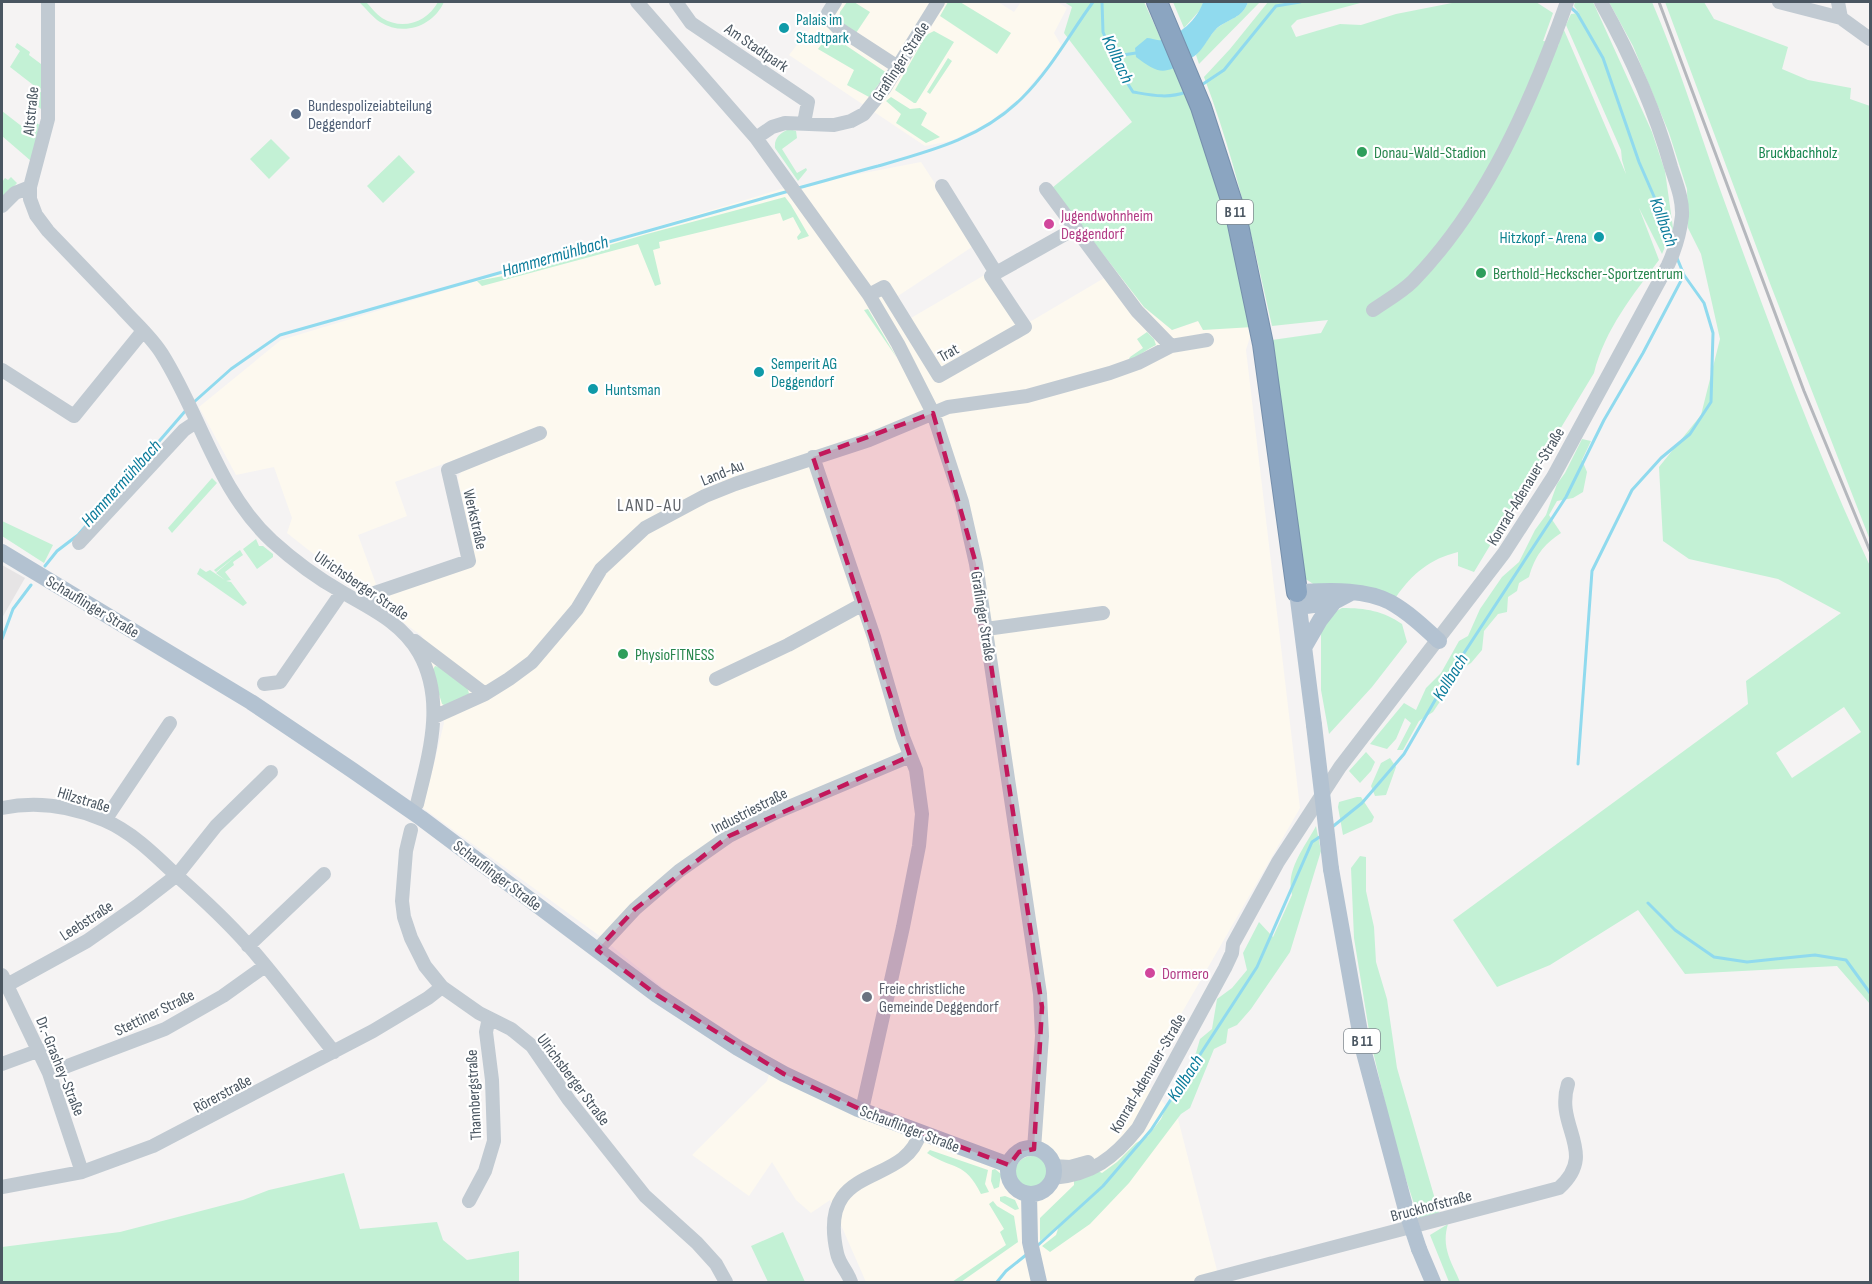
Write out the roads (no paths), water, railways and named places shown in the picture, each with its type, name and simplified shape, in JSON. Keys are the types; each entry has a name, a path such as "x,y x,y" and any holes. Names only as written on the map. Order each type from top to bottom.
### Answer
{"highway":[{"name":"B 11","path":"1157,2 1202,107 1236,215 1263,344 1298,600"}],"main road":[{"name":"Schauflinger Straße","path":"2,552 251,702 422,818 657,995 738,1048 784,1074 862,1110 1009,1165"},
{"path":"1298,600 1337,590 1371,595 1407,613 1439,641"},
{"path":"1305,646 1334,602 1351,593"},
{"path":"1298,600 1334,602"},
{"name":"B 11","path":"1298,600 1331,869 1363,1049 1406,1210 1433,1282"},
{"path":"1034,1149 1048,1156 1053,1172 1044,1191 1029,1194 1020,1192 1013,1185 1008,1173 1009,1165 1019,1152 1034,1149"},
{"path":"1029,1194 1030,1242 1039,1282"}],"street":[{"name":"Altstraße","path":"30,187 48,119 50,55 48,2"},
{"name":"Graflinger Straße","path":"637,2 756,138 788,181 869,295 898,344 933,413 962,502 976,564 1042,1007 1034,1149"},
{"name":"Am Stadtpark","path":"676,2 691,22 808,102 804,123"},
{"path":"835,2 828,13 830,20 838,28 898,67"},
{"name":"Graflinger Straße","path":"756,138 772,127 785,123 834,124 851,121 857,117 875,102 938,2"},
{"path":"1372,310 1412,282 1442,248 1489,181 1539,72 1567,2"},
{"name":"Konrad-Adenauer-Straße","path":"1053,1172 1071,1177 1088,1171 1122,1148 1138,1128 1232,953 1233,944 1278,861 1340,767 1439,641 1504,553 1552,477 1676,247 1682,216 1681,198 1661,131 1620,35 1601,2"},
{"path":"1779,2 1840,18 1870,39"},
{"path":"1838,2 1840,18"},
{"path":"942,186 996,273 1076,228"},
{"path":"2,206 15,193 30,187"},
{"name":"Ulrichsberger Straße","path":"30,187 30,199 36,215 48,231 163,355 223,476 255,522 281,549 313,574 393,622 406,635 419,654 430,681 434,717 432,740 417,804"},
{"path":"1046,189 1137,311 1171,346"},
{"name":"Trat","path":"869,295 884,287 939,376 1025,327 991,276"},
{"path":"2,370 74,416 143,331"},
{"path":"933,413 955,406 1037,394 1110,373 1171,346 1207,340"},
{"path":"79,543 184,430 192,413"},
{"name":"Land-Au","path":"434,717 485,694 509,679 537,656 577,609 601,569 645,528 705,496 876,437 933,413"},
{"name":"Werkstraße","path":"363,603 375,593 469,561 448,470 540,433"},
{"path":"813,457 916,770 922,814 921,837 903,927 862,1110"},
{"path":"264,684 280,682 342,592"},
{"path":"716,679 788,645 862,604"},
{"path":"986,629 1103,613"},
{"path":"406,635 485,694"},
{"path":"105,820 170,723"},
{"name":"Industriestraße","path":"597,950 635,909 680,871 729,836 777,812 910,756"},
{"path":"177,875 216,826 271,772"},
{"name":"Hilzstraße","path":"2,808 24,804 50,804 105,820 126,831 177,875 248,946 334,1052"},
{"name":"Ulrichsberger Straße","path":"411,830 406,851 402,901 404,917 411,938 425,966 442,987 489,1018 511,1029 532,1046 569,1100 638,1187 697,1243 716,1264 726,1282"},
{"path":"248,946 324,874"},
{"name":"Leebstraße","path":"4,980 87,941 177,875"},
{"name":"Stettiner Straße","path":"50,1072 165,1029 223,996 265,966"},
{"name":"Dr.-Grashey-Straße","path":"4,980 50,1072 82,1172"},
{"name":"Rörerstraße","path":"2,1187 82,1172 158,1144 334,1052 428,998 442,987"},
{"name":"Thannbergstraße","path":"469,1201 485,1171 494,1141 492,1080 486,1032 489,1018"},
{"path":"2,1064 40,1050"},
{"name":"Bruckhofstraße","path":"1201,1282 1559,1188 1571,1178 1578,1158 1565,1111 1565,1094 1568,1084"},
{"path":"851,1282 838,1256 833,1230 837,1204 849,1189 909,1155 918,1142 920,1133"}],"water":[{"path":"1203,2 1248,2 1243,12 1217,28 1197,54 1171,69 1165,71 1154,69 1136,57 1135,48 1147,38 1161,40 1168,38 1187,26 1197,15"}],"waterway":[{"name":"Hammermühlbach","path":"798,188 936,148 973,133 990,123 1007,112 1032,87 1051,64 1093,2"},
{"name":"Kollbach","path":"1102,2 1103,32 1119,70 1133,92 1166,96 1186,92"},
{"name":"Kollbach","path":"1200,86 1224,70 1276,6 1300,2"},
{"name":"Kollbach","path":"1569,6 1577,13 1603,58 1639,162 1659,208 1671,244"},
{"path":"1112,54 1136,53"},
{"name":"Hammermühlbach","path":"194,402 231,369 280,335 789,191"},
{"path":"1578,764 1592,571 1632,490 1661,458 1690,434 1711,402 1713,333 1704,303 1684,275 1677,258"},
{"name":"Kollbach","path":"1331,828 1362,803 1404,754 1449,676 1566,497 1604,420 1684,275"},
{"name":"Hammermühlbach","path":"45,566 57,551 78,535 187,409"},
{"name":"Hammermühlbach","path":"2,639 13,609 31,585"},
{"name":"Kollbach","path":"1036,1247 1103,1186 1151,1130 1257,967 1312,842 1321,836"},
{"path":"1648,903 1675,930 1714,957 1747,962 1815,955 1846,960 1870,993"},
{"name":"Kollbach","path":"997,1282 1006,1271 1026,1255"}],"railway":[{"path":"1659,2 1804,391 1870,551"}],"place":[{"name":"Palais im Stadtpark","path":"784,28"},
{"name":"Bundespolizeiabteilung Deggendorf","path":"296,114"},
{"name":"Donau-Wald-Stadion","path":"1362,152"},
{"name":"Jugendwohnheim Deggendorf","path":"1049,224"},
{"name":"Hitzkopf - Arena","path":"1599,237"},
{"name":"Berthold-Heckscher-Sportzentrum","path":"1481,273"},
{"name":"Semperit AG Deggendorf","path":"759,372"},
{"name":"Huntsman","path":"593,389"},
{"name":"PhysioFITNESS","path":"623,654"},
{"name":"Dormero","path":"1150,973"},
{"name":"Freie christliche Gemeinde Deggendorf","path":"867,997"}],"district":[{"name":"LAND-AU","path":"650,505"}],"park label":[{"name":"Bruckbachholz","path":"1798,152"}]}
